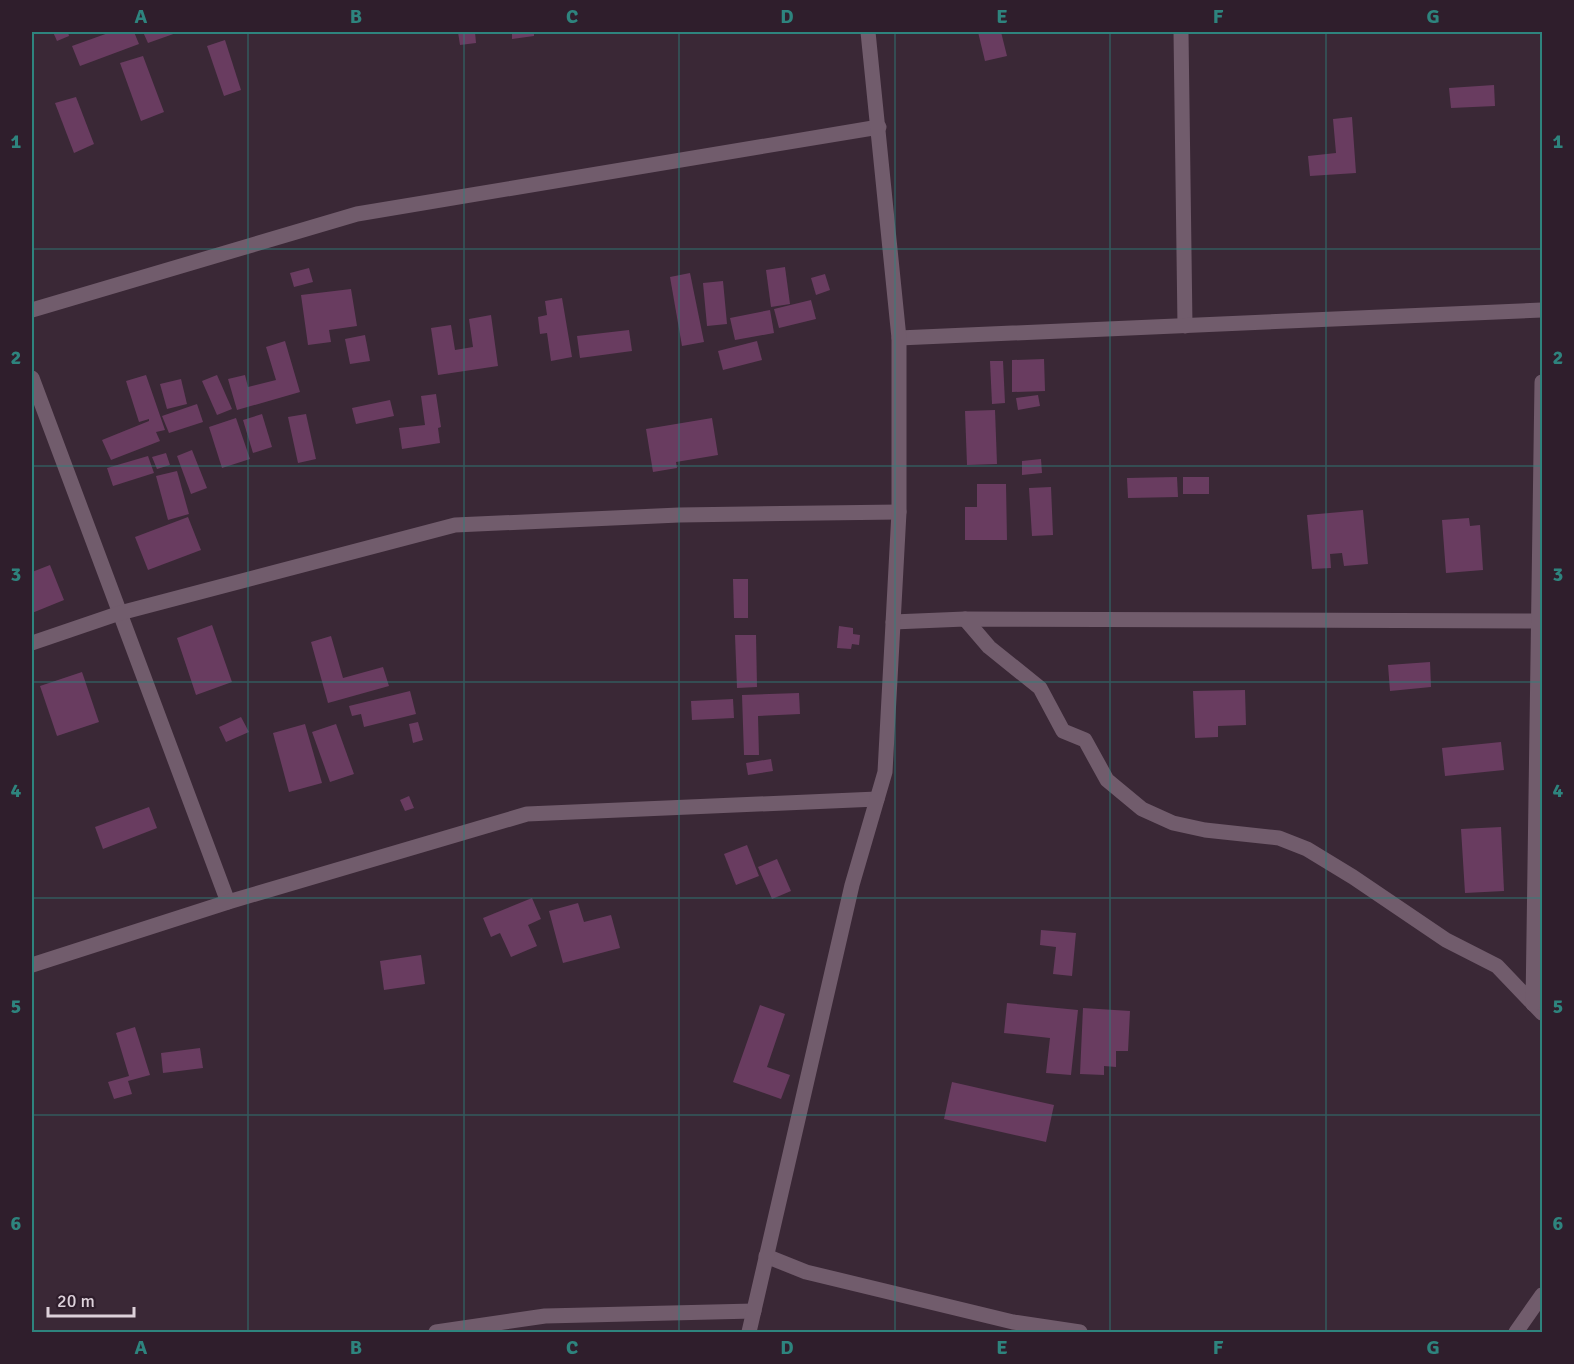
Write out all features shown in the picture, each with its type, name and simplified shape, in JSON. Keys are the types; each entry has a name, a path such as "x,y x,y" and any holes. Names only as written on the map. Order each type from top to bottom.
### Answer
{"street":[{"path":"748,1332 852,885 885,772 899,512 899,338 868,32"},
{"path":"1181,32 1185,326"},
{"path":"32,310 357,214 879,126"},
{"path":"899,338 1542,310"},
{"path":"32,378 228,902"},
{"path":"1538,1008 1542,382"},
{"path":"32,643 120,614 455,525 679,515 899,512"},
{"path":"893,622 965,619 1539,621"},
{"path":"965,619 989,647 1040,688 1063,731 1085,740 1107,780 1142,809 1173,823 1205,830 1279,838 1307,849 1353,876 1446,940 1497,966 1538,1008"},
{"path":"32,965 228,902 527,814 877,799"},
{"path":"766,1256 818,1275 1013,1322 1080,1332"},
{"path":"1515,1332 1542,1295"},
{"path":"436,1332 545,1316 754,1311"}],"building":[{"path":"53,32 68,32 69,36 57,41"},
{"path":"111,32 134,32 139,44 80,66 72,46"},
{"path":"143,32 179,32 148,43"},
{"path":"458,32 475,32 476,43 460,45"},
{"path":"512,32 534,32 534,36 512,39"},
{"path":"978,32 1001,32 1007,56 985,61"},
{"path":"225,40 241,90 224,96 207,46"},
{"path":"143,56 164,112 141,121 120,63"},
{"path":"1494,85 1495,106 1451,108 1449,88"},
{"path":"76,97 94,144 74,153 55,103"},
{"path":"1352,117 1356,173 1310,176 1308,156 1336,153 1333,119"},
{"path":"785,267 790,304 771,307 766,270"},
{"path":"309,268 313,282 294,287 290,273"},
{"path":"690,273 704,342 682,346 670,277"},
{"path":"825,274 830,290 816,295 811,278"},
{"path":"723,281 727,324 707,326 703,283"},
{"path":"351,289 357,326 329,330 331,342 308,345 301,295"},
{"path":"562,298 572,357 551,361 547,333 540,334 538,317 547,315 545,301"},
{"path":"811,300 816,319 779,328 774,309"},
{"path":"770,310 774,333 735,340 730,318"},
{"path":"491,315 498,366 438,375 431,328 451,325 455,350 473,347 469,319"},
{"path":"629,330 632,351 580,358 577,336"},
{"path":"365,335 370,361 350,364 345,339"},
{"path":"285,341 300,392 237,410 228,379 245,375 248,387 276,380 266,347"},
{"path":"757,341 762,360 723,370 718,351"},
{"path":"1044,359 1045,391 1012,392 1012,360"},
{"path":"990,361 1003,361 1005,403 992,404"},
{"path":"146,375 165,430 156,432 160,441 111,460 102,440 149,421 149,419 139,422 126,381"},
{"path":"217,375 232,409 217,415 202,381"},
{"path":"181,379 187,404 167,409 160,384"},
{"path":"436,394 441,427 438,428 440,443 402,449 399,428 425,425 421,396"},
{"path":"1038,395 1040,406 1018,410 1016,398"},
{"path":"390,400 394,416 356,424 352,408"},
{"path":"197,404 203,422 169,433 162,416"},
{"path":"995,410 997,464 967,465 965,411"},
{"path":"262,414 272,447 253,453 243,420"},
{"path":"306,414 316,459 298,463 288,417"},
{"path":"236,418 250,459 222,468 209,427"},
{"path":"712,418 718,455 676,462 677,468 653,472 646,429"},
{"path":"192,450 207,488 191,494 177,456"},
{"path":"166,453 170,465 157,469 152,457"},
{"path":"148,456 154,473 113,486 107,468"},
{"path":"1041,459 1042,473 1022,475 1022,461"},
{"path":"177,471 189,514 168,520 156,476"},
{"path":"1177,477 1178,497 1128,498 1127,478"},
{"path":"1183,477 1209,477 1209,494 1183,494"},
{"path":"977,484 1006,484 1007,540 965,540 965,507 977,507"},
{"path":"1051,487 1053,535 1032,536 1029,488"},
{"path":"1363,510 1368,564 1344,566 1342,553 1330,554 1331,568 1312,569 1307,515"},
{"path":"188,517 201,550 148,570 135,537"},
{"path":"1469,518 1470,526 1480,525 1483,570 1446,573 1442,520"},
{"path":"50,565 64,600 32,613 32,572"},
{"path":"733,579 748,579 748,618 734,618"},
{"path":"212,625 232,682 196,695 177,638"},
{"path":"839,626 853,628 853,634 860,635 859,645 852,644 851,649 837,648"},
{"path":"735,635 756,635 757,687 737,688"},
{"path":"331,636 343,678 383,667 389,686 328,703 311,642"},
{"path":"1430,662 1431,687 1390,691 1388,665"},
{"path":"82,672 99,722 57,736 40,686"},
{"path":"1245,690 1246,725 1218,726 1218,737 1195,738 1193,691"},
{"path":"410,691 416,714 364,727 361,714 352,716 349,706"},
{"path":"799,693 800,714 758,716 759,755 744,755 742,695"},
{"path":"733,699 734,718 692,720 691,701"},
{"path":"241,717 249,732 226,742 219,727"},
{"path":"418,722 423,740 413,743 409,724"},
{"path":"305,724 322,783 289,792 273,733"},
{"path":"336,724 354,774 330,782 312,732"},
{"path":"1501,742 1504,770 1445,776 1442,748"},
{"path":"771,759 773,771 748,775 746,763"},
{"path":"409,796 414,808 405,811 400,800"},
{"path":"149,807 157,828 103,849 95,827"},
{"path":"1501,827 1504,891 1465,893 1461,829"},
{"path":"747,845 759,876 736,885 724,854"},
{"path":"777,859 791,891 772,899 758,867"},
{"path":"532,898 541,919 528,925 537,946 511,957 500,933 491,937 483,918"},
{"path":"578,903 584,922 611,915 620,948 563,963 549,911"},
{"path":"1041,930 1076,933 1072,976 1053,974 1056,947 1040,945"},
{"path":"421,955 425,984 384,990 380,961"},
{"path":"1007,1003 1078,1010 1071,1075 1046,1073 1050,1038 1004,1033"},
{"path":"760,1005 785,1014 767,1067 790,1075 781,1099 733,1082"},
{"path":"1083,1008 1130,1011 1128,1051 1116,1051 1116,1067 1104,1066 1104,1075 1080,1074"},
{"path":"135,1027 150,1075 128,1081 132,1094 114,1099 108,1082 129,1076 116,1033"},
{"path":"200,1048 203,1068 163,1073 161,1053"},
{"path":"952,1082 1054,1105 1046,1142 944,1119"}]}
